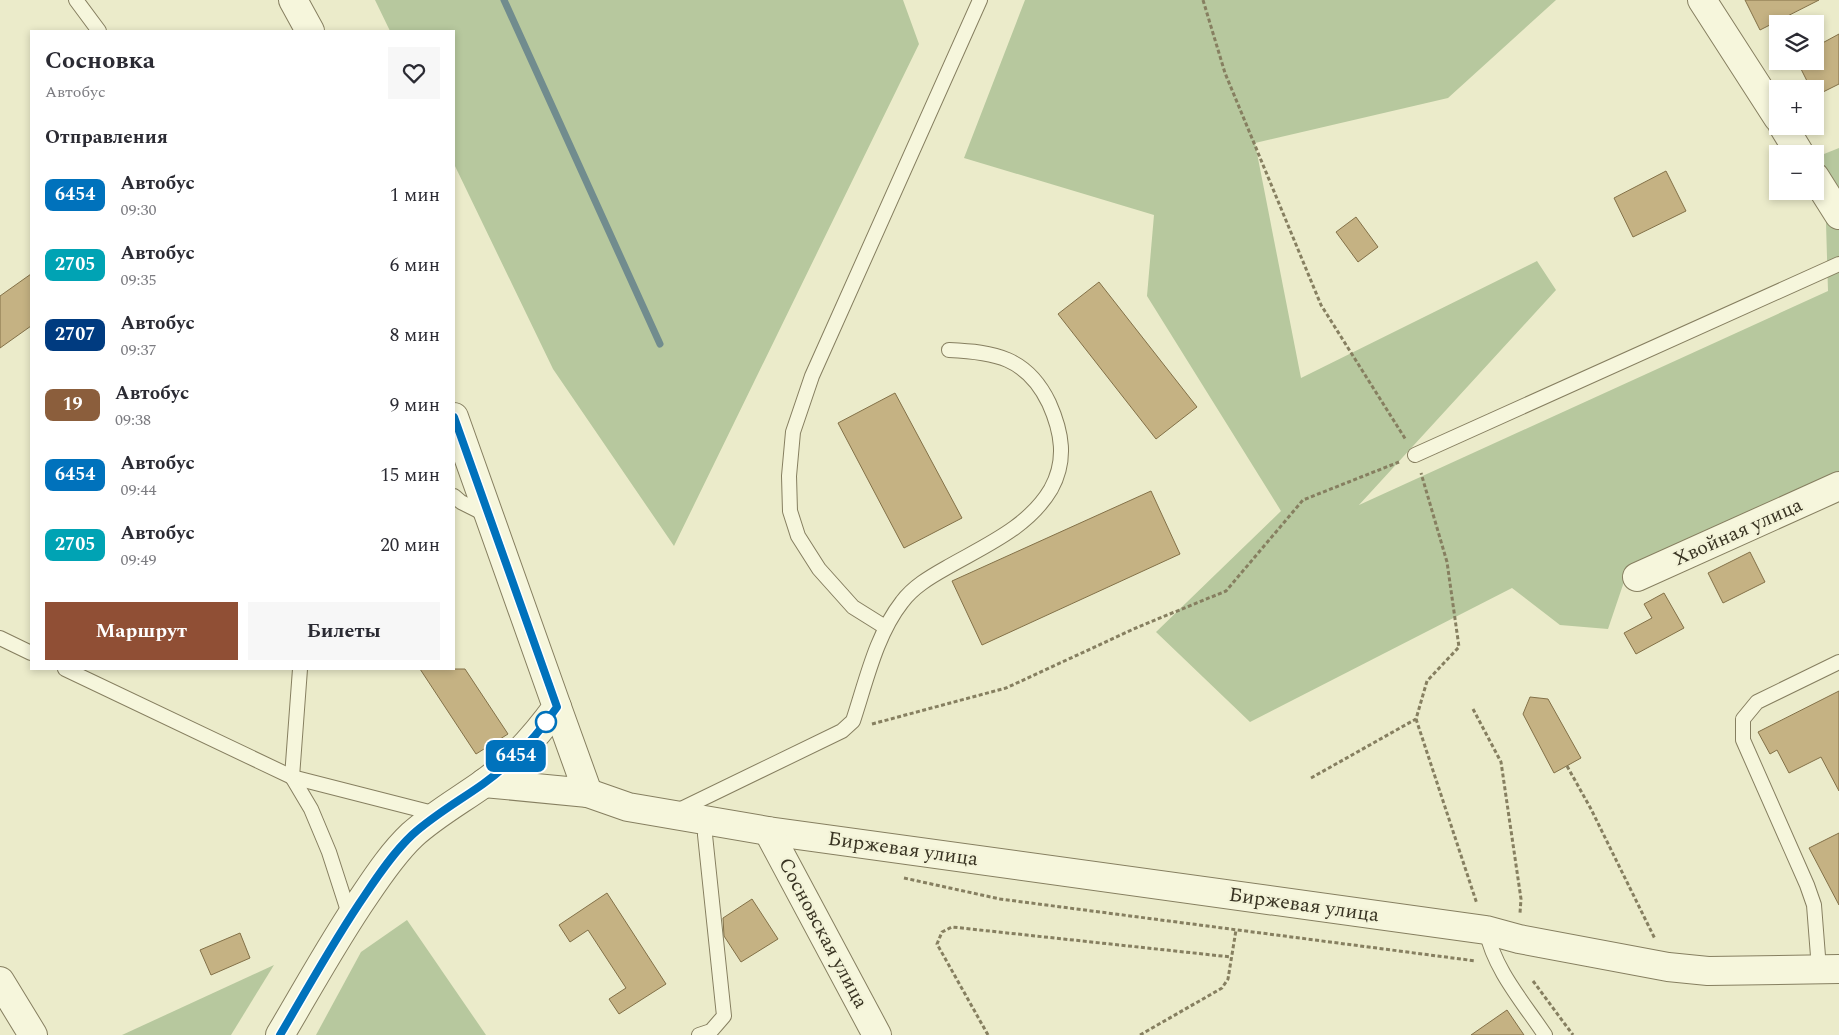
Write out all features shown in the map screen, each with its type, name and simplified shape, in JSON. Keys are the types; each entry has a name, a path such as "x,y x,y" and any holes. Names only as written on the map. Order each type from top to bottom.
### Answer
{"street":[{"path":"293,0 309,30"},
{"path":"1702,0 1769,104"},
{"path":"1824,191 1839,215"},
{"path":"455,420 588,793"},
{"name":"Хвойная улица","path":"1637,577 1839,486"},
{"path":"280,1035 350,917 383,869 411,836 437,814 484,783 515,756 542,729 557,707"},
{"name":"Биржевая улица","path":"484,783 588,793 628,807 768,831 1486,930 1519,939 1668,967 1708,971 1829,969"},
{"name":"Сосновская улица","path":"768,831 877,1035"},
{"path":"0,981 33,1035"}],"lane":[{"path":"76,0 98,30"},
{"path":"884,628 853,607 819,569 798,536 790,511 789,476 793,432 812,376 980,0"},
{"path":"1415,455 1839,264"},
{"path":"670,815 842,731 853,721 884,628 902,601 923,581 1019,526 1042,504 1057,478 1062,448 1056,420 1044,392 1028,372 1006,359 985,352 949,350"},
{"path":"455,497 461,502 488,515"},
{"path":"0,638 30,653"},
{"path":"1829,969 1814,905 1807,885 1742,740 1743,720 1757,702 1839,662"},
{"path":"67,670 292,777 437,814"},
{"path":"300,670 292,777 311,809 329,852 350,917"},
{"path":"699,1035 712,1031 724,1016 705,835 706,821"},
{"path":"1486,930 1489,946 1497,964 1545,1035"}],"path":[{"path":"1203,0 1225,73 1321,306 1415,455 1447,562 1459,647 1427,681 1416,719 1486,930"},
{"path":"842,731 1006,688 1138,627 1226,591 1303,500 1415,455"},
{"path":"1473,709 1501,762 1521,899 1519,939"},
{"path":"1311,778 1416,719"},
{"path":"1568,766 1591,808 1668,967"},
{"path":"895,876 1000,899 1497,964"},
{"path":"988,1035 937,944 942,932 952,927 1232,957"},
{"path":"1140,1035 1222,988 1228,979 1236,930"},
{"path":"1532,979 1574,1035"}],"green space":[{"path":"375,0 903,0 919,44 674,546 553,369 455,166 455,30 390,30"},
{"path":"1025,0 1556,0 1448,98 1255,143 1301,378 1537,261 1556,290 1359,505 1828,291 1824,154 1839,148 1839,476 1629,567 1608,629 1560,625 1512,588 1250,722 1156,632 1281,511 1147,296 1154,215 964,158"},
{"path":"407,920 486,1035 316,1035 361,952"},
{"path":"274,965 231,1035 122,1035"}],"building":[{"path":"1745,0 1819,0 1790,15 1769,15 1769,25 1760,30"},
{"path":"1839,34 1839,84 1824,92 1824,80 1806,80 1802,70 1824,70 1824,42"},
{"path":"1666,171 1686,211 1633,237 1614,198"},
{"path":"1356,217 1378,247 1358,262 1336,232"},
{"path":"30,275 30,327 0,348 0,296"},
{"path":"1099,282 1197,407 1156,439 1058,314"},
{"path":"895,393 962,518 904,548 838,423"},
{"path":"1151,491 1180,554 982,645 952,581"},
{"path":"1750,552 1765,582 1723,603 1708,573"},
{"path":"1664,593 1684,628 1636,654 1624,633 1652,618 1644,604"},
{"path":"465,669 508,734 476,754 421,670"},
{"path":"1839,691 1839,791 1821,757 1789,773 1777,750 1770,754 1758,732"},
{"path":"1530,697 1548,699 1581,758 1554,773 1523,714"},
{"path":"1839,833 1839,905 1809,848"},
{"path":"607,893 666,984 619,1014 609,999 626,988 588,930 570,942 559,925"},
{"path":"752,899 778,939 741,962 724,936 723,918"},
{"path":"240,933 250,958 211,975 200,950"},
{"path":"1507,1010 1524,1035 1471,1035"}],"waterway":[{"path":"504,0 660,344"}],"bus line":[{"name":"6454","path":"280,1035 350,917 383,869 411,836 437,814 484,783 515,756 542,729 557,707 455,420"}]}
